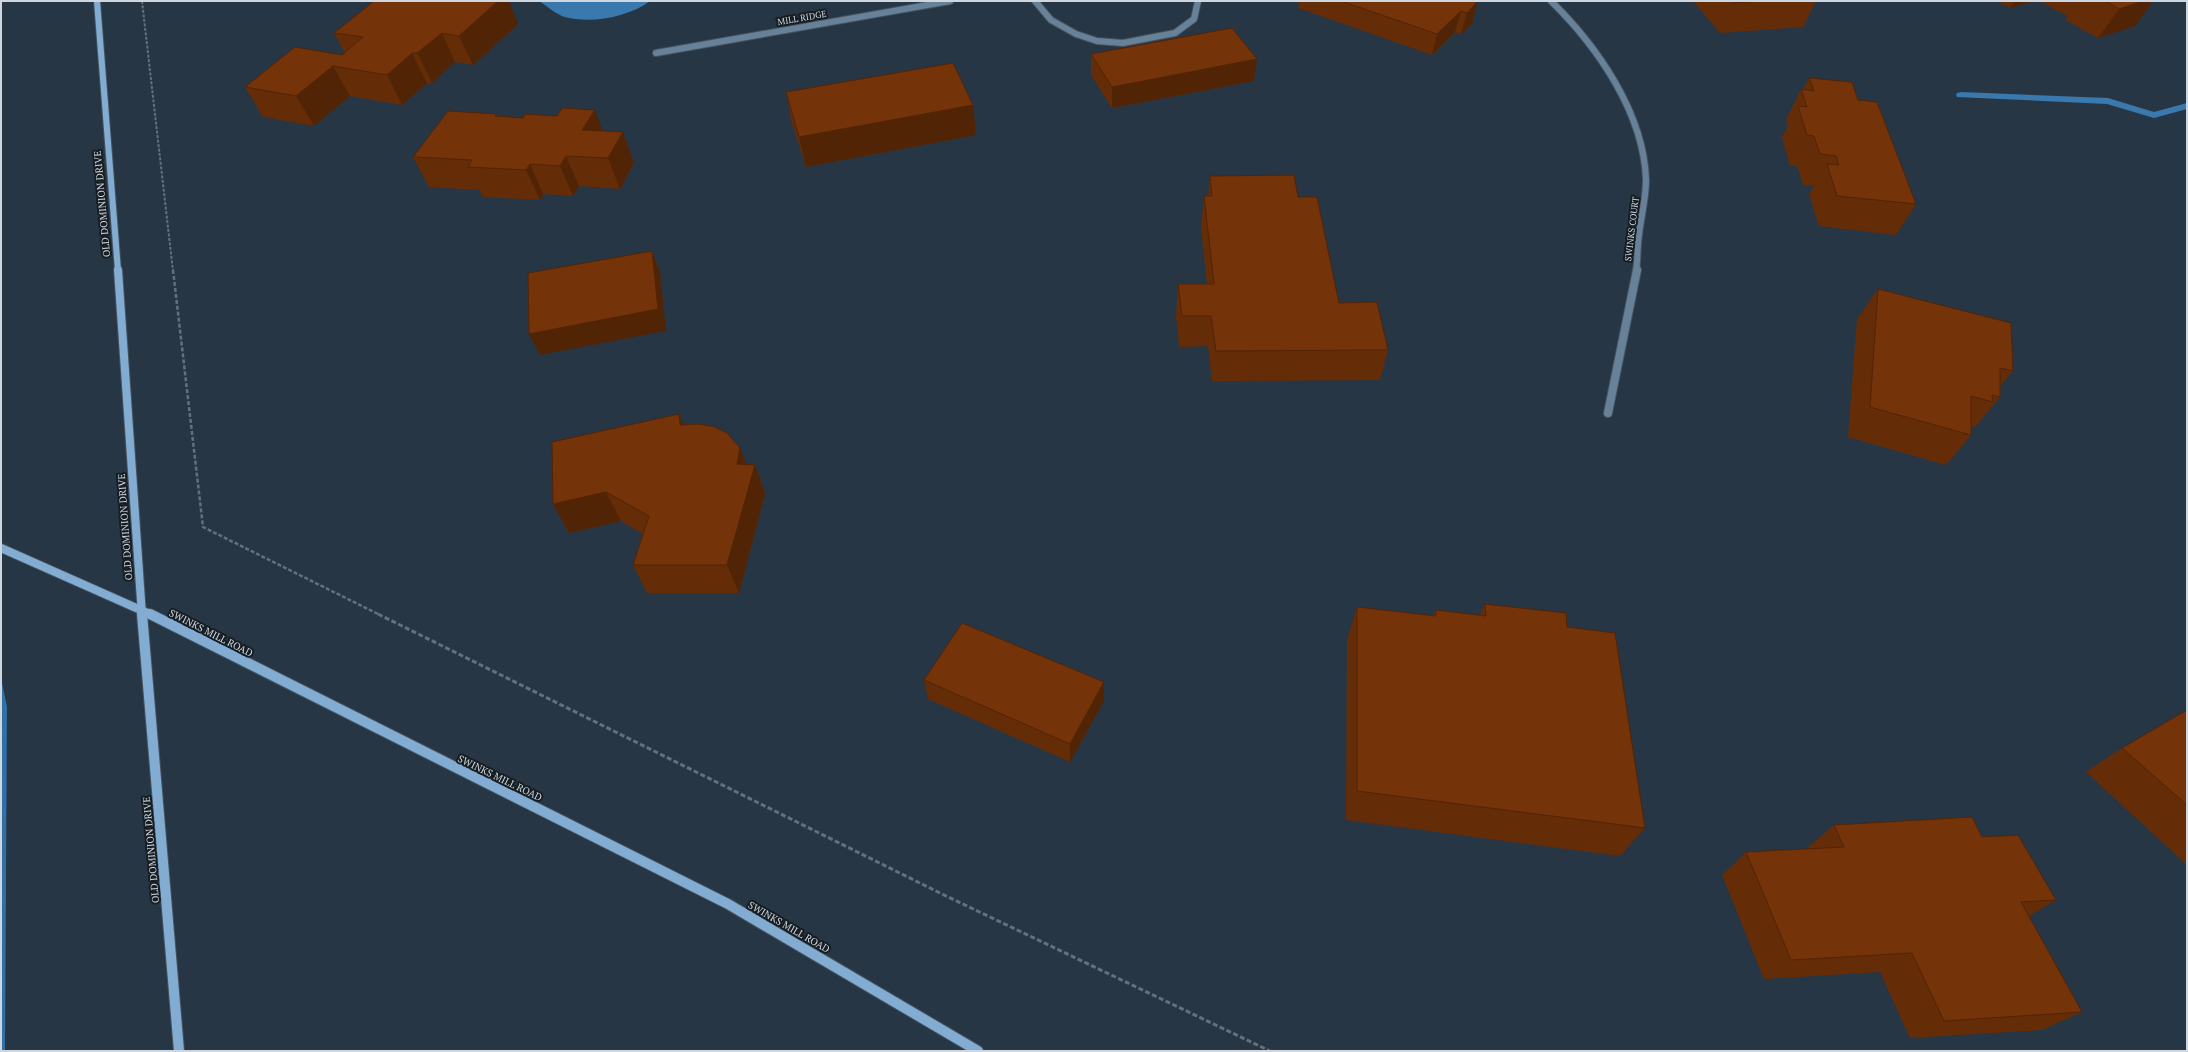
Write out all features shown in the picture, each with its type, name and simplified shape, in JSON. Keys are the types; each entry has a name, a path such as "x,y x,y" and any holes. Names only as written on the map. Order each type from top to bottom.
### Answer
{"main road":[{"name":"OLD DOMINION DRIVE","path":"97,1 124,341 142,610 179,1051"},
{"name":"SWINKS MILL ROAD","path":"1,548 142,610 728,904 978,1051"}],"street":[{"name":"MILL RIDGE","path":"656,52 950,1"},
{"path":"1036,1 1051,20 1076,34 1097,41 1123,43 1175,33 1194,19 1198,1"},
{"name":"SWINKS COURT","path":"1551,1 1575,26 1604,63 1617,87 1635,125 1646,178 1646,205 1638,240 1636,273 1608,413"}],"path":[{"path":"142,1 202,527 942,894 1270,1051"}],"shaded area":[{"path":"539,1 650,1 641,7 621,15 609,18 586,20 562,16"},
{"path":"1,678 7,707 5,1051 1,1051"}],"building":[{"path":"374,1 498,1 459,36 442,33 417,53 412,53 387,75 333,66 296,96 245,87 295,47 342,55 363,37 334,33"},
{"path":"1341,1 1477,2 1467,13 1461,11 1437,34"},
{"path":"1731,1 1763,1 1733,3"},
{"path":"2105,1 2143,1 2119,9"},
{"path":"1232,28 1257,59 1112,87 1091,54"},
{"path":"953,63 973,105 799,137 786,92"},
{"path":"1809,78 1852,82 1858,100 1877,102 1916,204 1837,196 1827,164 1839,165 1836,156 1820,154 1814,136 1807,135 1798,106 1807,107 1801,89 1814,91"},
{"path":"562,108 595,110 582,130 623,132 608,158 566,156 560,166 530,164 526,170 468,167 472,160 413,157 448,111 497,114 495,116 523,118 525,114 557,116"},
{"path":"1294,175 1298,197 1317,197 1339,303 1377,302 1388,350 1216,351 1211,316 1182,316 1178,284 1214,284 1204,196 1212,196 1210,176"},
{"path":"652,251 658,309 529,334 528,273"},
{"path":"1878,289 2011,323 2013,371 2000,368 2000,397 1992,395 1993,402 1971,396 1971,435 1870,407"},
{"path":"679,414 680,425 700,424 715,427 727,433 740,448 737,464 755,465 727,565 633,565 649,516 606,492 553,504 552,442"},
{"path":"1485,604 1566,613 1567,627 1615,633 1645,828 1357,791 1357,607 1436,616 1436,610 1486,616"},
{"path":"962,623 1104,682 1070,744 924,680"},
{"path":"2187,710 2187,805 2122,748"},
{"path":"1972,817 1982,837 2018,835 2056,900 2021,902 2082,1012 1944,1021 1912,953 1791,960 1746,852 1844,847 1834,825"}],"waterway":[{"path":"1961,95 2108,101 2154,115 2187,106"}]}
